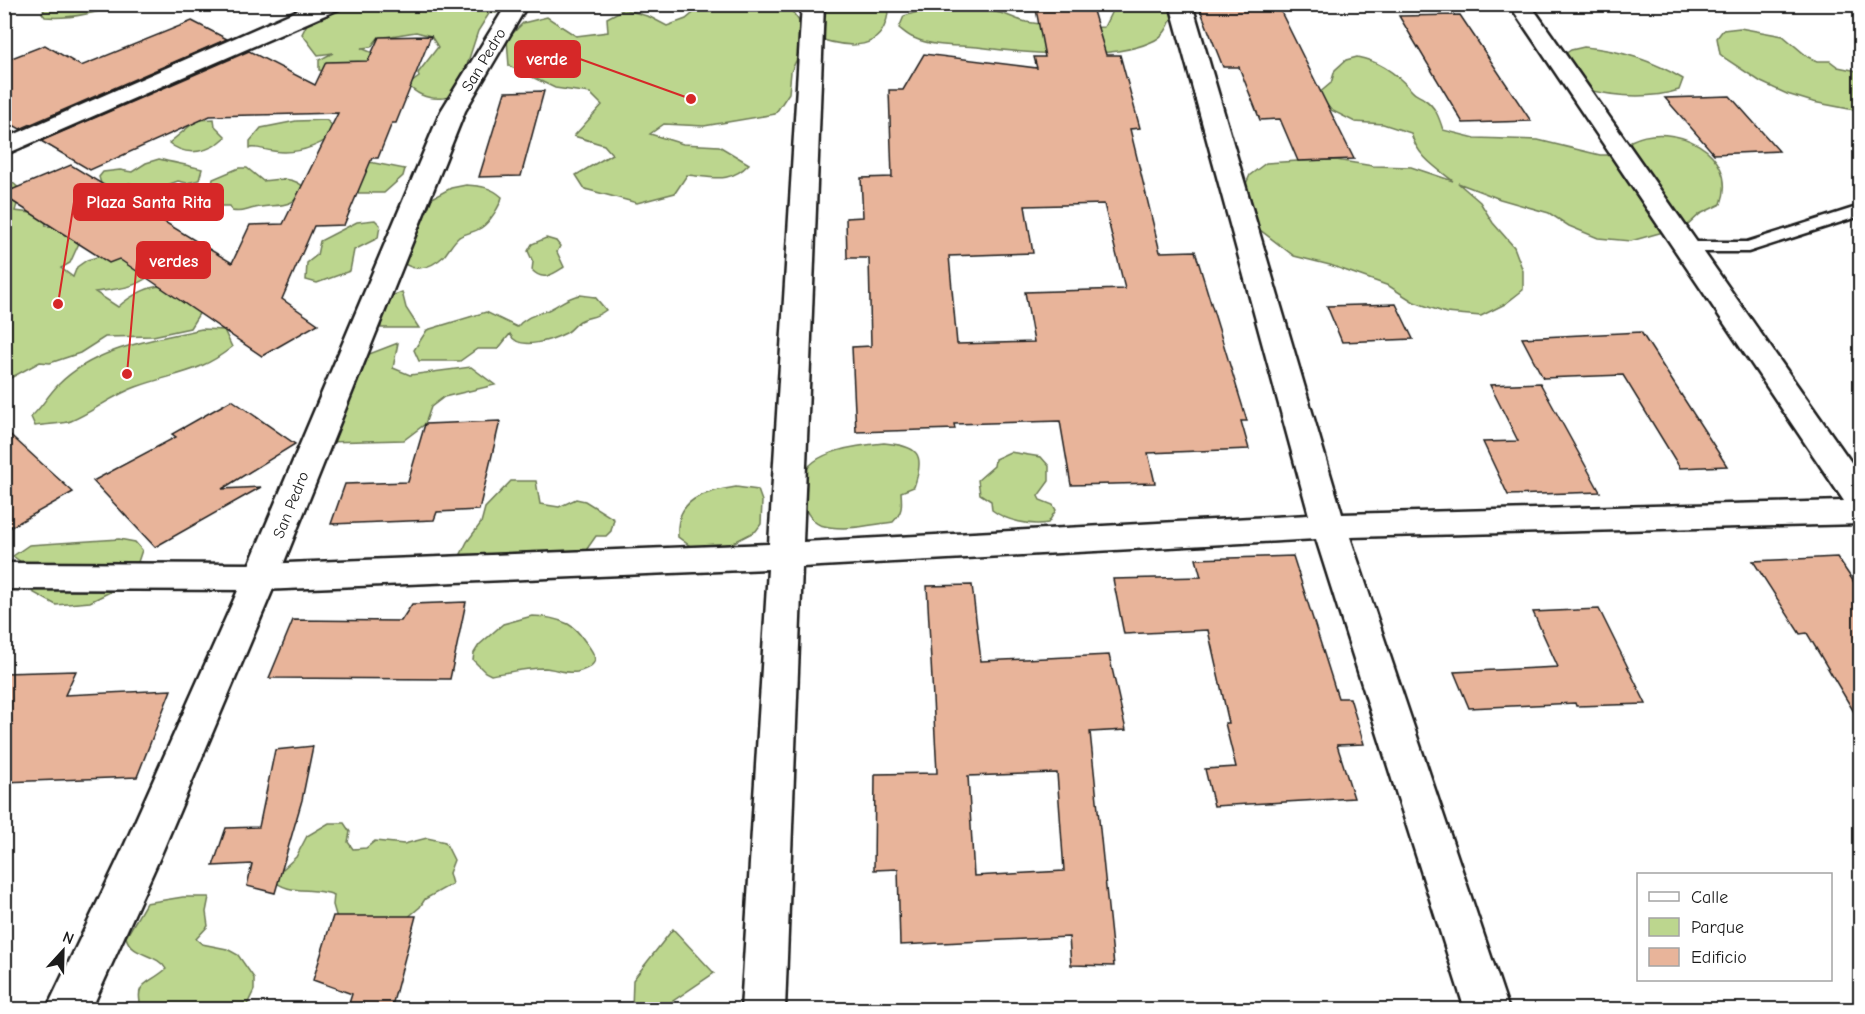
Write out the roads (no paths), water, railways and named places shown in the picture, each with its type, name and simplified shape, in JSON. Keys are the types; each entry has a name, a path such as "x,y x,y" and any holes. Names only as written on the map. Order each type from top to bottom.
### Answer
{"street":[{"path":"4,148 331,4"},
{"name":"San Pedro","path":"68,1010 140,857 261,576 453,111 518,4"},
{"path":"763,1010 813,4"},
{"path":"1181,4 1329,526 1487,1010"},
{"path":"1519,4 1860,499"},
{"path":"4,576 261,576 784,556 1329,526 1860,512"}],"lane":[{"path":"1687,247 1748,247 1860,211"}],"place":[{"name":"verde","path":"691,99"},
{"name":"Plaza Santa Rita","path":"58,304"},
{"name":"verdes","path":"127,374"}]}
